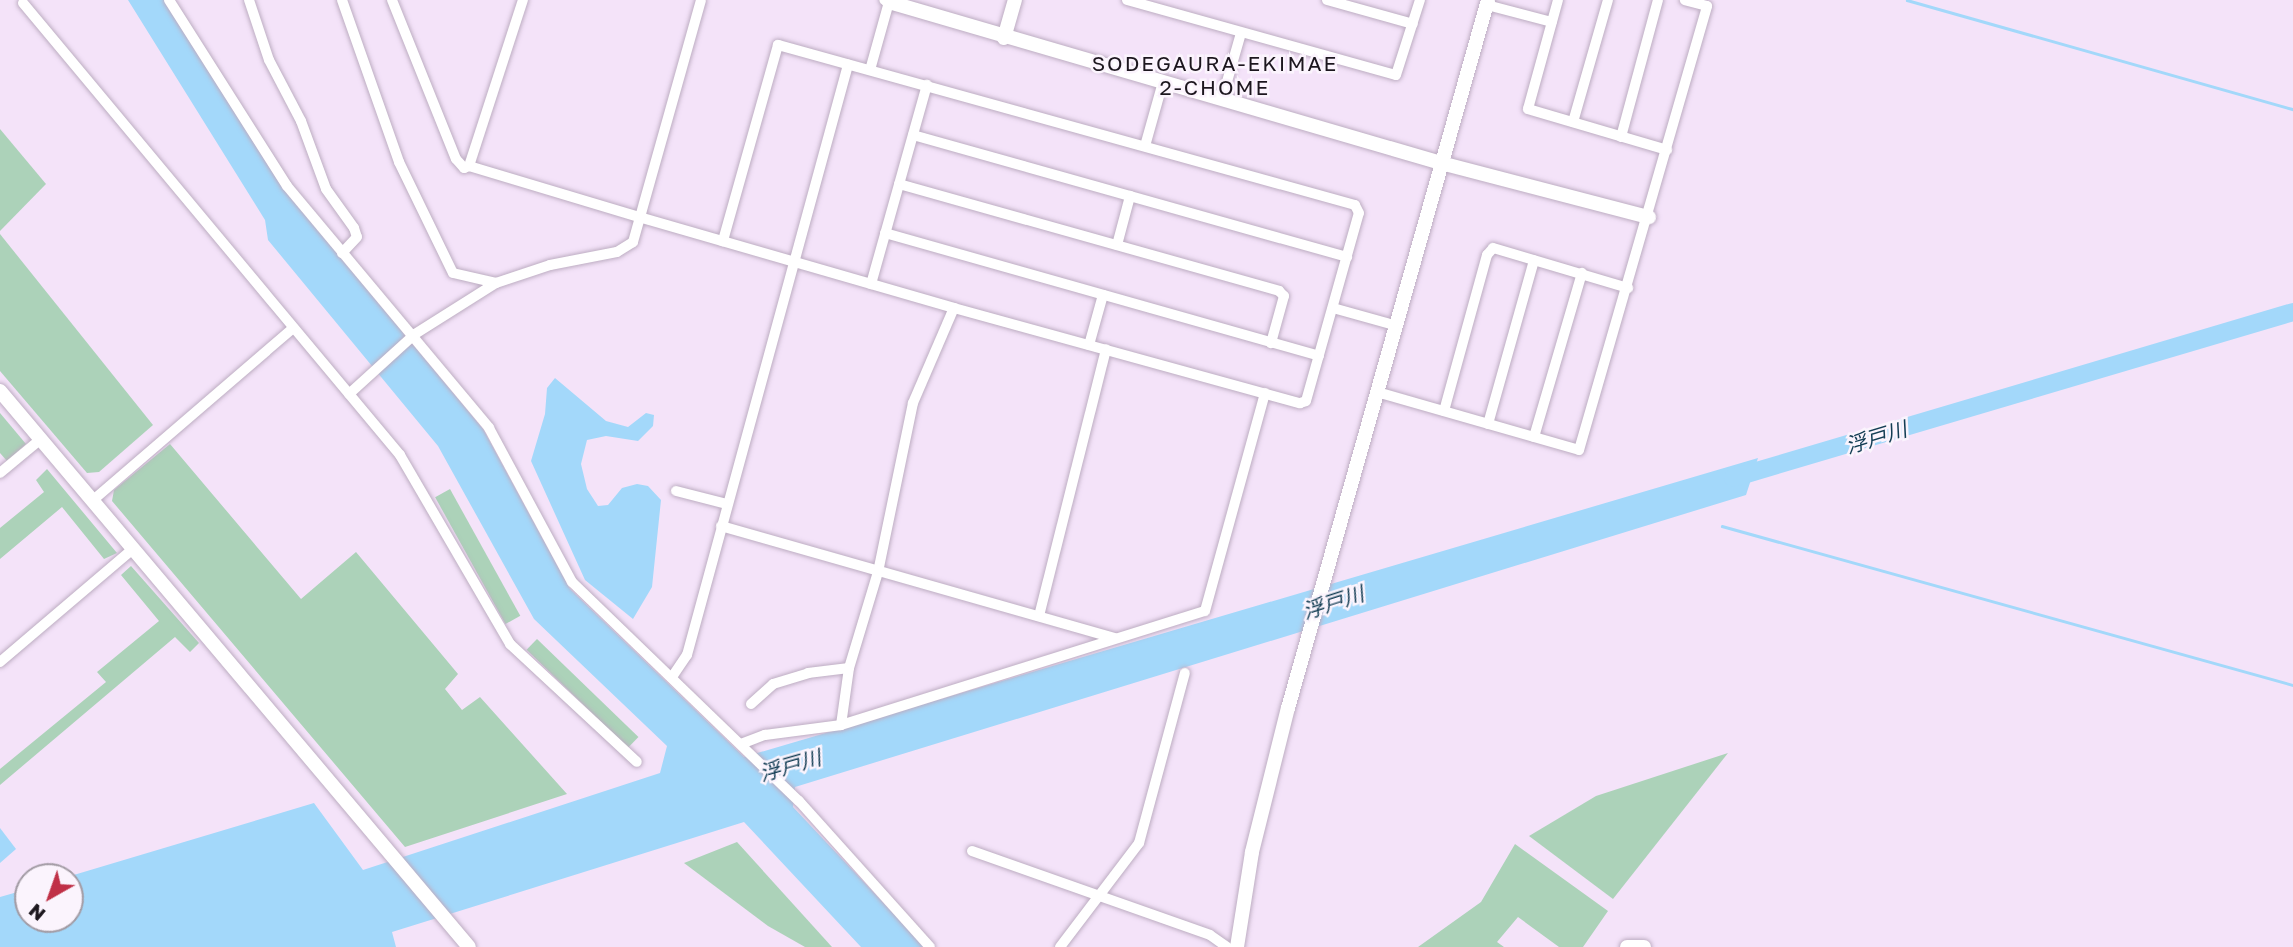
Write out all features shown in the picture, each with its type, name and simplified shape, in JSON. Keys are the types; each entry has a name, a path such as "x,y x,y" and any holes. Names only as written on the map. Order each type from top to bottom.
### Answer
{"street":[{"path":"169,0 287,186 342,253 415,334 489,428 572,582 794,796 930,947"},
{"path":"249,0 269,60 305,132 326,189 354,228 357,237 342,253"},
{"path":"342,0 399,162 453,273 496,284"},
{"path":"391,0 456,159 464,168 470,166 639,218 954,308 1300,403 1306,401 1359,213 1355,205 778,45 723,241"},
{"path":"470,166 523,0"},
{"path":"349,394 415,334 496,284 550,265 617,252 633,242 701,0"},
{"path":"1004,38 1015,0"},
{"path":"1127,0 1395,75 1420,0"},
{"path":"1327,0 1413,24"},
{"path":"1558,0 1528,109 1667,150"},
{"path":"1573,122 1608,0"},
{"path":"1621,136 1658,0"},
{"path":"1377,392 1579,450 1583,444 1649,217 1707,6 1685,0"},
{"path":"870,70 887,1 1004,38 1441,163 1649,217"},
{"path":"1237,947 1261,812 1394,326 1487,2 1552,22"},
{"path":"23,3 349,394 423,487 510,644 637,762"},
{"path":"1222,99 1241,33"},
{"path":"672,677 687,655 848,65"},
{"path":"1145,146 1163,82"},
{"path":"871,284 928,85"},
{"path":"913,135 1348,257"},
{"path":"899,184 1279,291 1284,296 1271,343"},
{"path":"1117,245 1130,196"},
{"path":"885,233 1319,356"},
{"path":"1444,411 1487,255 1493,248 1628,288"},
{"path":"1488,424 1534,260"},
{"path":"1534,437 1582,273"},
{"path":"1089,345 1103,295"},
{"path":"841,725 849,668 878,572 913,403 954,308"},
{"path":"1334,308 1394,326"},
{"path":"92,500 293,328"},
{"path":"1039,616 1106,349"},
{"path":"0,391 469,947"},
{"path":"741,744 765,736 841,725 1205,611 1265,393"},
{"path":"0,472 41,439"},
{"path":"676,491 727,504"},
{"path":"721,526 1115,638"},
{"path":"0,662 133,550"},
{"path":"751,704 774,684 808,673 849,668"},
{"path":"1060,947 1139,843 1185,673"},
{"path":"972,851 1210,935 1227,947"},
{"path":"1627,947 1644,947"}],"green space":[{"path":"0,129 46,184 0,231"},
{"path":"0,234 153,425 99,472 87,473 0,371"},
{"path":"0,413 26,444 7,461 0,453"},
{"path":"170,444 301,599 356,552 458,674 445,689 462,710 480,697 567,794 405,847 112,501 114,490"},
{"path":"47,469 117,553 104,559 62,507 0,559 0,528 44,492 36,480"},
{"path":"450,489 520,616 505,624 435,497"},
{"path":"131,566 199,643 190,652 175,637 0,785 0,769 106,682 97,672 159,621 121,575"},
{"path":"537,639 638,737 628,748 527,650"},
{"path":"1728,753 1613,899 1529,836 1596,796"},
{"path":"737,842 832,947 805,947 768,926 684,863"},
{"path":"1515,844 1608,911 1583,947 1559,947 1518,917 1497,942 1504,947 1418,947 1481,902"}],"water":[{"path":"128,0 165,0 280,184 483,429 570,589 744,757 1758,458 1746,495 795,787 793,807 925,947 861,947 744,822 392,932 396,947 0,947 0,897 14,893 14,933 84,933 84,872 314,803 363,870 660,773 667,746 534,619 438,446 268,240 265,220"},
{"path":"555,378 606,421 628,427 646,413 654,415 653,426 638,441 606,436 587,440 581,464 587,489 598,506 608,505 622,488 637,484 648,486 661,500 652,587 633,619 585,580 531,461 545,414 547,388"},
{"path":"0,828 16,849 0,863"}],"waterway":[{"path":"1907,0 2293,109"},
{"name":"浮戸川","path":"1733,478 2293,312"},
{"path":"1722,526 2293,685"}],"district":[{"name":"SODEGAURA-EKIMAE 2-CHOME","path":"1215,75"}]}
